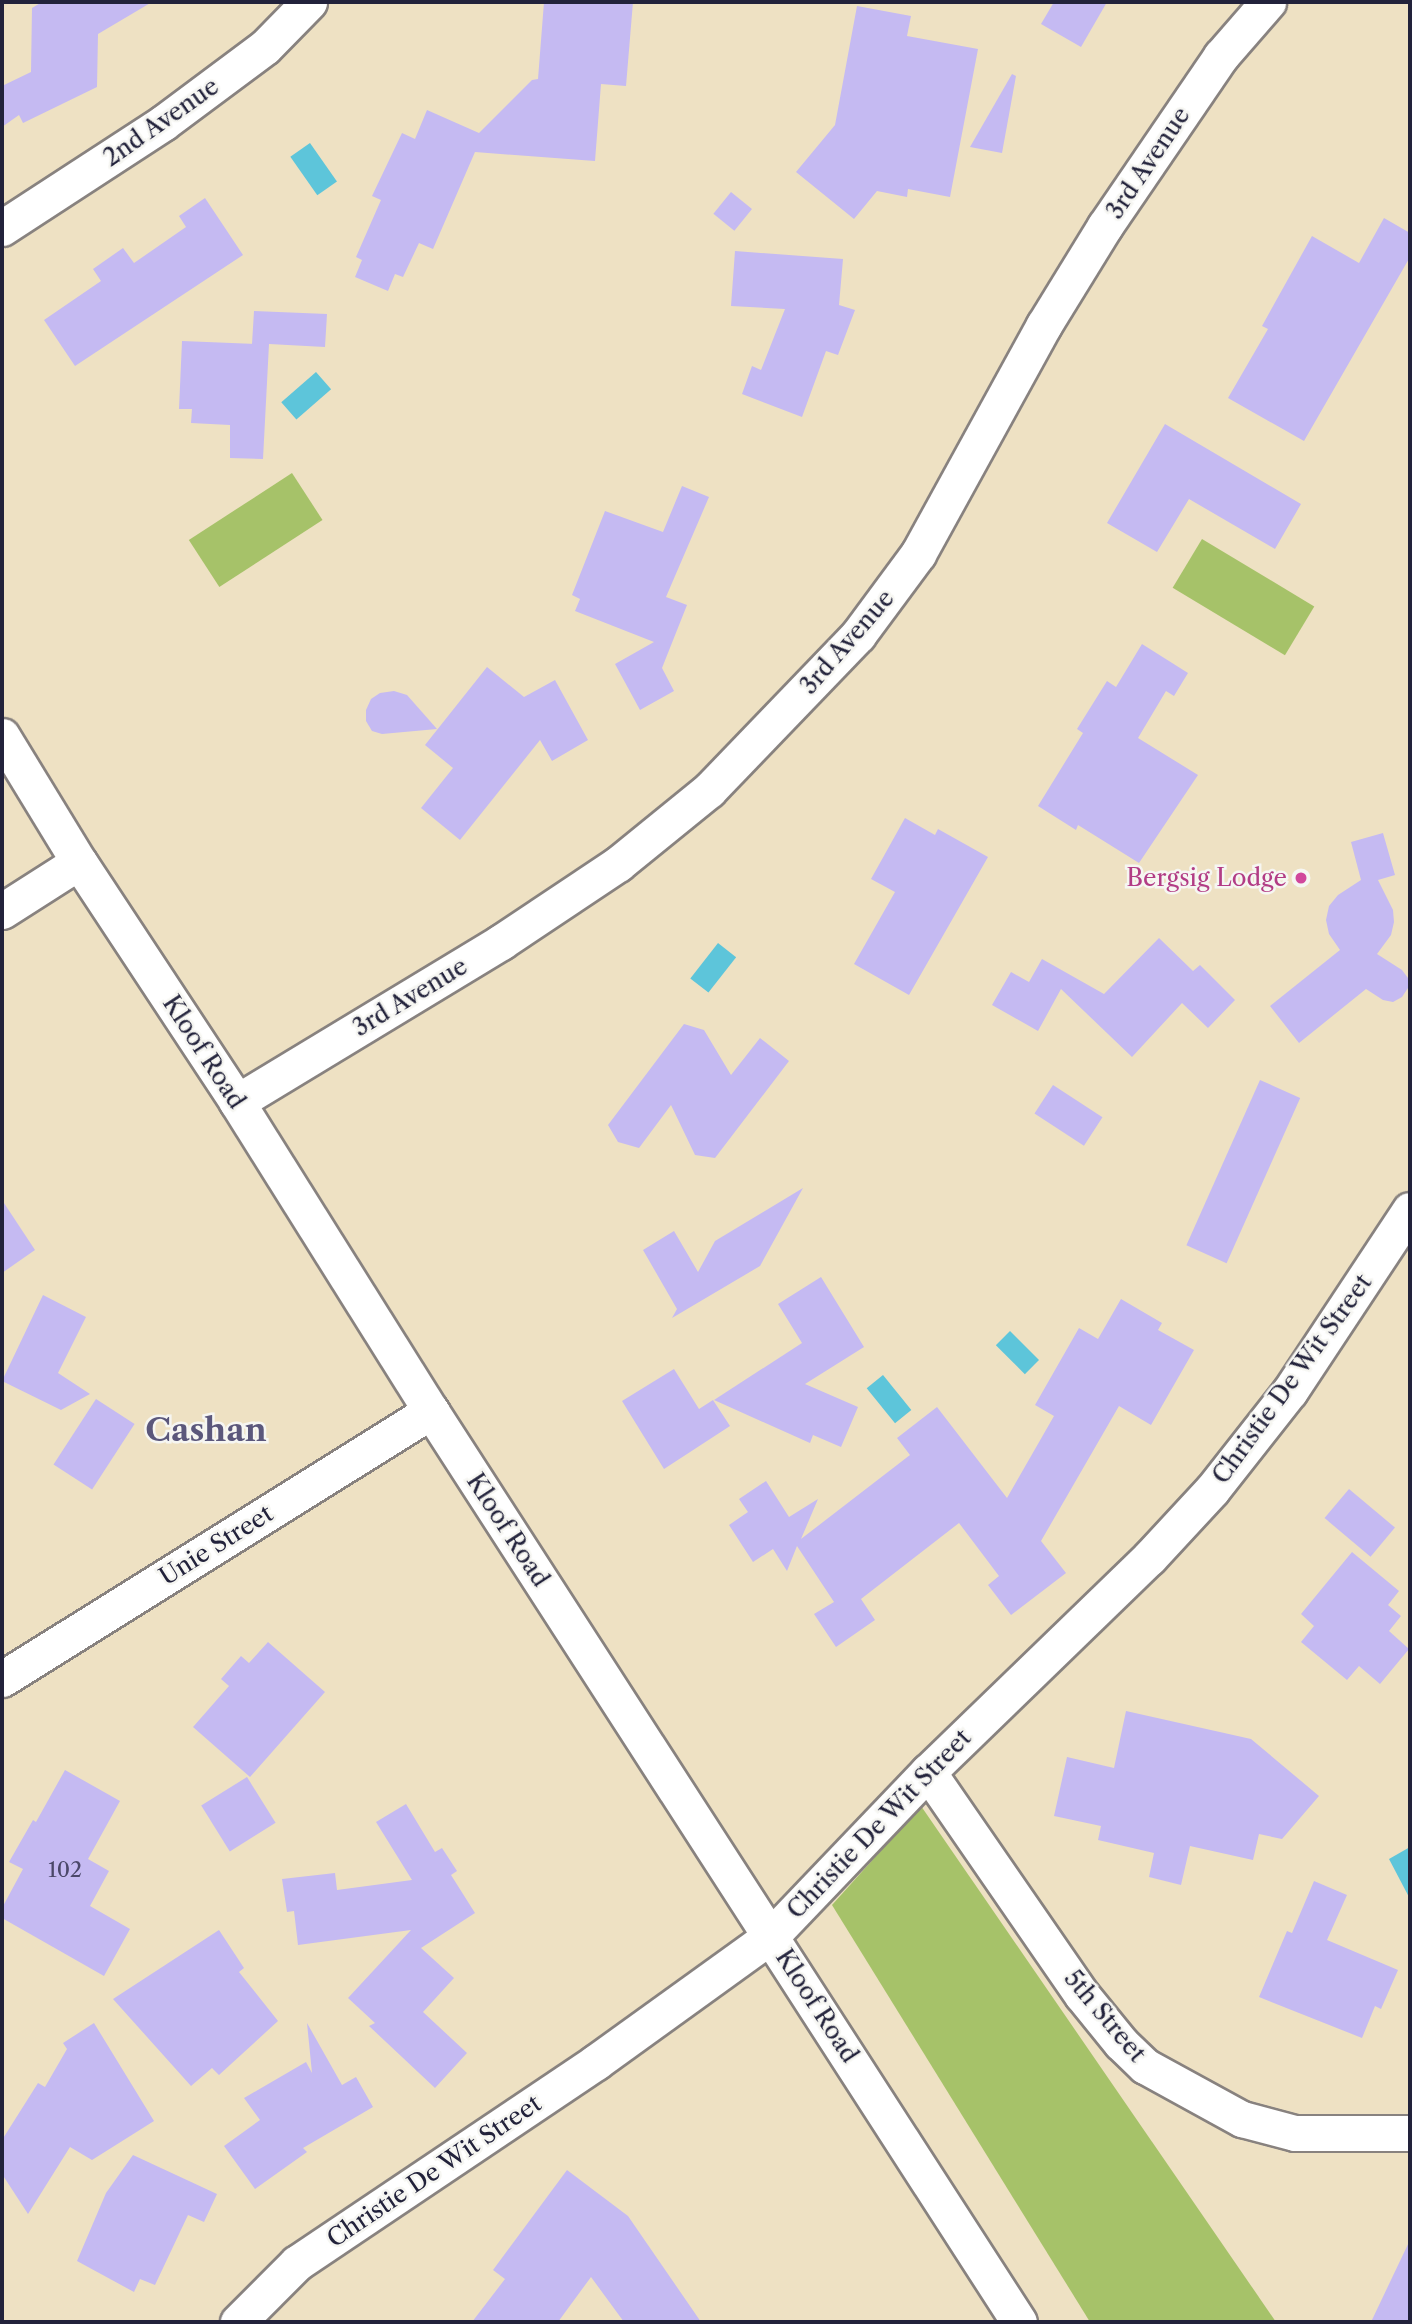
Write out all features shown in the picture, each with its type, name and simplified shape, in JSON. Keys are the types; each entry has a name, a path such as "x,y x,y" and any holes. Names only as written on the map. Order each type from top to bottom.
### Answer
{"street":[{"name":"2nd Avenue","path":"2,228 163,123 265,47 309,2"},
{"name":"3rd Avenue","path":"237,1102 501,942 618,864 709,790 858,635 918,554 1044,325 1105,226 1221,56 1268,2"},
{"name":"Kloof Road","path":"2,736 79,862 237,1102 431,1411 772,1935 1019,2322"},
{"path":"2,911 79,862"},
{"name":"Christie De Wit Street","path":"238,2322 297,2263 596,2062 772,1935 928,1772 1149,1558 1213,1490 1290,1391 1410,1210"},
{"name":"Unie Street","path":"2,1679 431,1411"},
{"name":"5th Street","path":"928,1772 1082,1995 1121,2043 1145,2066 1242,2119 1295,2133 1410,2133"}],"green space":[{"path":"292,473 322,520 219,587 189,540"},
{"path":"1202,539 1314,606 1285,655 1173,588"},
{"path":"921,1806 1276,2322 1090,2322 832,1905"}],"water":[{"path":"310,143 337,182 317,195 290,157"},
{"path":"316,372 331,389 296,420 281,402"},
{"path":"718,943 736,957 708,993 690,978"},
{"path":"1010,1331 1039,1360 1025,1374 996,1345"},
{"path":"883,1375 911,1410 895,1423 867,1388"},
{"path":"1410,1847 1410,1899 1389,1859"}],"building":[{"path":"42,2 152,2 98,34 97,87 23,123 19,115 2,127 2,86 31,72 32,8"},
{"path":"544,2 633,2 626,86 601,84 595,161 475,152 433,249 419,243 403,277 395,274 388,291 355,277 362,260 356,257 381,200 372,196 402,133 415,139 427,110 479,133 532,80 538,79"},
{"path":"1054,2 1107,2 1081,47 1041,24"},
{"path":"857,6 911,16 907,36 978,49 950,197 908,189 907,197 877,191 854,219 796,172 835,125"},
{"path":"1012,74 1016,76 1002,153 970,147"},
{"path":"731,192 752,209 734,231 713,214"},
{"path":"205,198 243,255 75,366 44,320 101,281 93,269 123,248 134,263 186,227 179,216"},
{"path":"1384,218 1410,233 1410,257 1304,441 1228,398 1268,329 1262,326 1312,236 1359,263"},
{"path":"735,251 843,259 839,305 855,310 838,355 826,351 802,417 742,394 752,366 761,370 785,309 731,306"},
{"path":"254,311 327,314 325,347 269,344 263,459 230,458 230,425 191,423 192,409 179,409 182,341 252,344"},
{"path":"1165,424 1301,504 1275,549 1189,499 1157,552 1107,523"},
{"path":"682,486 709,497 666,597 687,605 662,668 674,691 640,710 615,664 654,642 575,611 580,599 572,595 605,511 663,532"},
{"path":"1142,644 1188,673 1174,696 1166,691 1138,738 1198,775 1139,863 1078,825 1076,830 1038,806 1083,733 1077,729 1107,681 1116,687"},
{"path":"487,667 524,697 555,680 588,740 552,761 540,740 460,840 421,808 453,768 425,745"},
{"path":"394,691 407,695 437,729 382,734 372,731 366,721 366,710 371,699 380,693"},
{"path":"905,818 935,835 938,829 988,857 909,995 854,964 895,892 871,879"},
{"path":"1383,833 1395,875 1378,880 1393,910 1394,922 1391,935 1377,954 1402,970 1408,978 1408,988 1402,997 1393,1002 1383,1000 1366,989 1299,1043 1270,1006 1340,950 1329,934 1326,920 1329,906 1338,895 1361,880 1351,842"},
{"path":"1159,938 1193,971 1200,965 1235,1000 1208,1028 1182,1003 1132,1057 1061,989 1038,1031 992,1005 1011,972 1029,982 1042,959 1104,994"},
{"path":"684,1024 704,1030 731,1075 760,1038 789,1061 715,1158 695,1155 671,1105 639,1148 618,1142 608,1125"},
{"path":"1260,1080 1300,1098 1227,1263 1186,1245"},
{"path":"1053,1085 1102,1117 1084,1146 1034,1114"},
{"path":"803,1188 760,1266 672,1318 677,1309 643,1250 674,1231 698,1272 715,1241"},
{"path":"2,1200 35,1250 2,1273"},
{"path":"821,1277 864,1347 805,1384 858,1407 841,1447 813,1435 810,1443 714,1400 802,1343 778,1304"},
{"path":"43,1295 86,1317 58,1373 90,1394 61,1410 2,1381"},
{"path":"1121,1299 1162,1323 1158,1330 1194,1350 1151,1425 1119,1406 1041,1541 1066,1573 1011,1615 988,1585 999,1576 959,1523 861,1599 875,1620 836,1647 814,1614 834,1602 797,1546 787,1571 773,1549 753,1562 729,1525 748,1512 739,1499 766,1481 789,1517 818,1499 801,1539 910,1455 897,1438 937,1407 1007,1498 1054,1416 1035,1405 1079,1328 1098,1339"},
{"path":"674,1369 699,1409 713,1400 730,1426 664,1469 622,1401"},
{"path":"96,1399 135,1424 92,1489 54,1464"},
{"path":"1349,1489 1395,1528 1371,1557 1325,1518"},
{"path":"1352,1552 1399,1591 1388,1605 1401,1616 1389,1631 1409,1649 1380,1684 1359,1666 1347,1680 1301,1642 1314,1626 1301,1614"},
{"path":"268,1642 325,1692 250,1777 193,1727 229,1686 221,1679 241,1656 249,1663"},
{"path":"1126,1711 1251,1739 1319,1796 1282,1839 1259,1834 1253,1860 1190,1846 1181,1885 1149,1877 1154,1853 1098,1840 1101,1826 1054,1816 1067,1757 1114,1768"},
{"path":"65,1770 120,1801 88,1859 109,1871 90,1906 130,1929 104,1976 2,1918 2,1908 23,1869 9,1862 33,1820 36,1822"},
{"path":"247,1777 276,1823 230,1851 201,1806"},
{"path":"406,1804 435,1852 442,1848 457,1871 451,1875 475,1913 421,1948 454,1978 423,2012 467,2053 435,2088 369,2026 375,2023 348,1998 411,1930 298,1945 294,1911 287,1912 282,1879 335,1873 337,1890 412,1880 376,1822"},
{"path":"1314,1881 1347,1895 1327,1940 1398,1970 1381,2009 1375,2006 1362,2038 1259,1997 1287,1931 1292,1933"},
{"path":"219,1930 244,1968 239,1972 278,2021 219,2075 212,2068 191,2086 113,1999"},
{"path":"94,2023 154,2121 92,2160 70,2147 28,2214 2,2174 2,2140 38,2083 45,2087 67,2049 63,2043"},
{"path":"307,2023 342,2085 356,2077 373,2107 303,2148 307,2152 255,2189 224,2146 260,2120 244,2098 306,2062 312,2073"},
{"path":"133,2155 217,2194 204,2222 188,2215 155,2285 140,2279 134,2292 77,2261 106,2193"},
{"path":"567,2170 628,2216 701,2322 624,2322 591,2277 558,2322 472,2322 505,2279 493,2270"},
{"path":"1410,2240 1410,2322 1371,2322"}],"place":[{"name":"Bergsig Lodge","path":"1301,878"}],"district":[{"name":"Cashan","path":"206,1430"}]}
